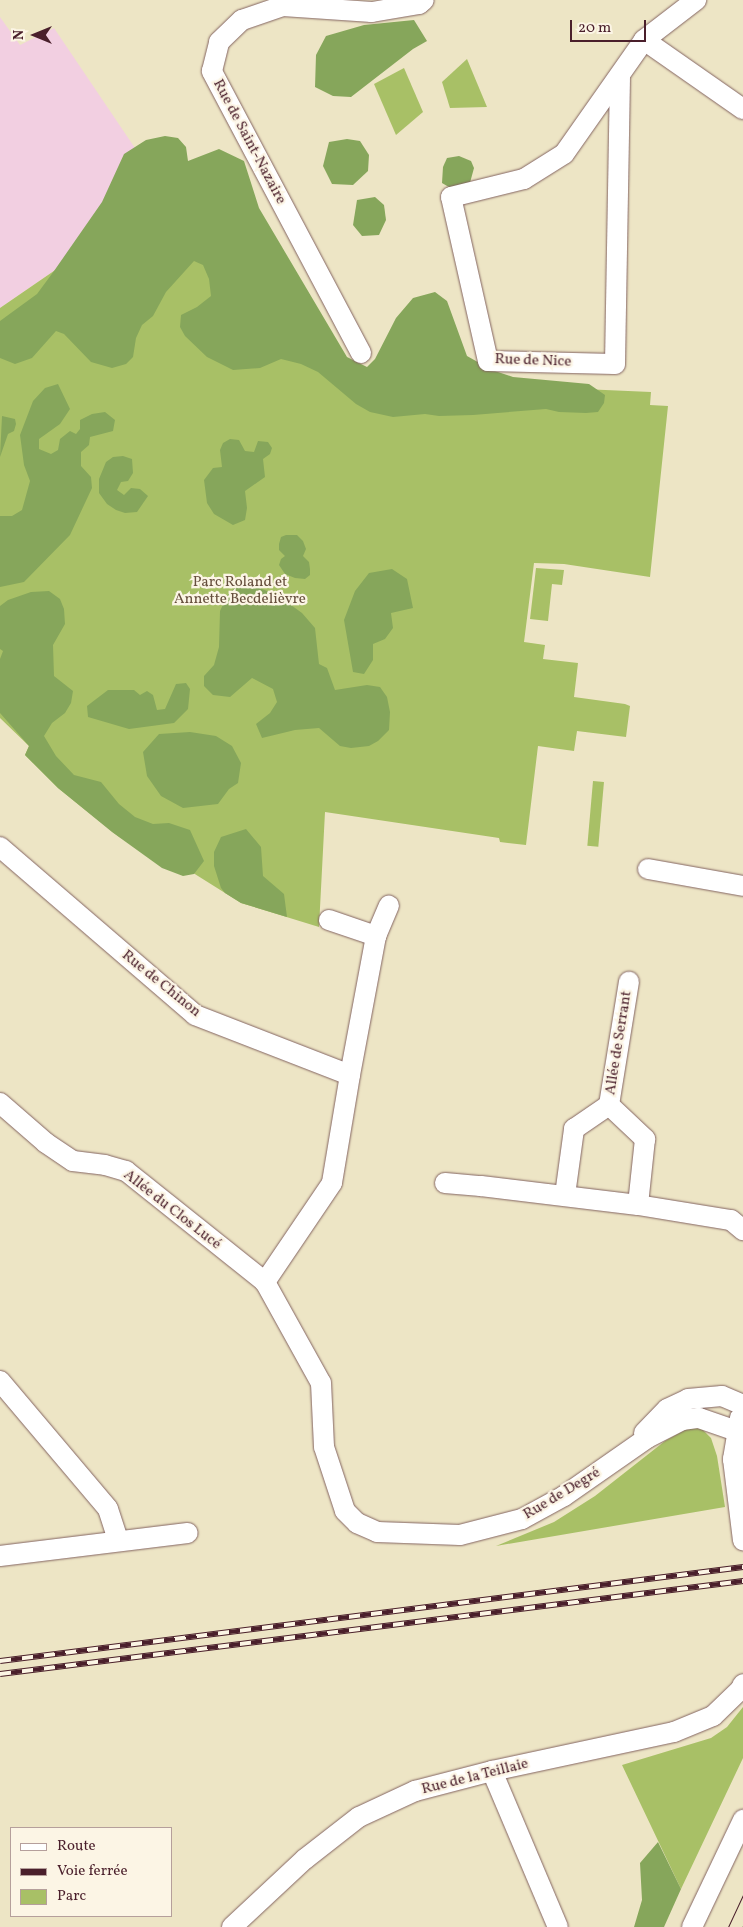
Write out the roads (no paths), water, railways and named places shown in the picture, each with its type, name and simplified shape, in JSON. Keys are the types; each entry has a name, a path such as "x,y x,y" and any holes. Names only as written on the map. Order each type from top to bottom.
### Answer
{"street":[{"name":"Rue de Saint-Nazaire","path":"361,353 212,72 219,42 242,20 274,9 283,6 372,12 419,4 424,0"},
{"name":"Rue de Nice","path":"620,77 615,364 488,361 451,197 524,179 564,154 620,77 644,40 696,0"},
{"path":"644,40 743,109"},
{"name":"Rue de Chinon","path":"0,847 195,1015 350,1075"},
{"path":"648,869 743,886"},
{"path":"265,1282 332,1183 376,936 389,906"},
{"path":"329,920 376,936"},
{"name":"Allée de Serrant","path":"565,1195 574,1129 609,1105 629,982"},
{"name":"Allée du Clos Lucé","path":"0,1103 46,1144 73,1161 104,1165 126,1171 265,1282"},
{"name":"Allée de Serrant","path":"609,1105 645,1139 638,1205"},
{"path":"445,1183 565,1195 638,1205 731,1220 743,1230"},
{"name":"Rue de Degré","path":"265,1282 321,1383 324,1447 345,1511 357,1523 377,1532 460,1535 522,1519 564,1496 617,1460 647,1438 682,1420 699,1418 736,1431 743,1406 722,1396 688,1399 667,1409 617,1460"},
{"path":"0,1381 108,1508 118,1540"},
{"path":"736,1431 733,1459 743,1540"},
{"path":"0,1556 118,1540 188,1533"},
{"name":"Rue de la Teillaie","path":"232,1927 306,1860 359,1817 414,1791 492,1771 674,1732 713,1716 743,1684"},
{"path":"492,1771 558,1927"},
{"path":"692,1927 743,1820"}],"tram line":[{"path":"728,1927 743,1895"}],"railway":[{"path":"0,1661 743,1567"},
{"path":"0,1674 743,1581"}],"park label":[{"name":"Parc Roland et Annette Becdelièvre","path":"240,590"}]}
